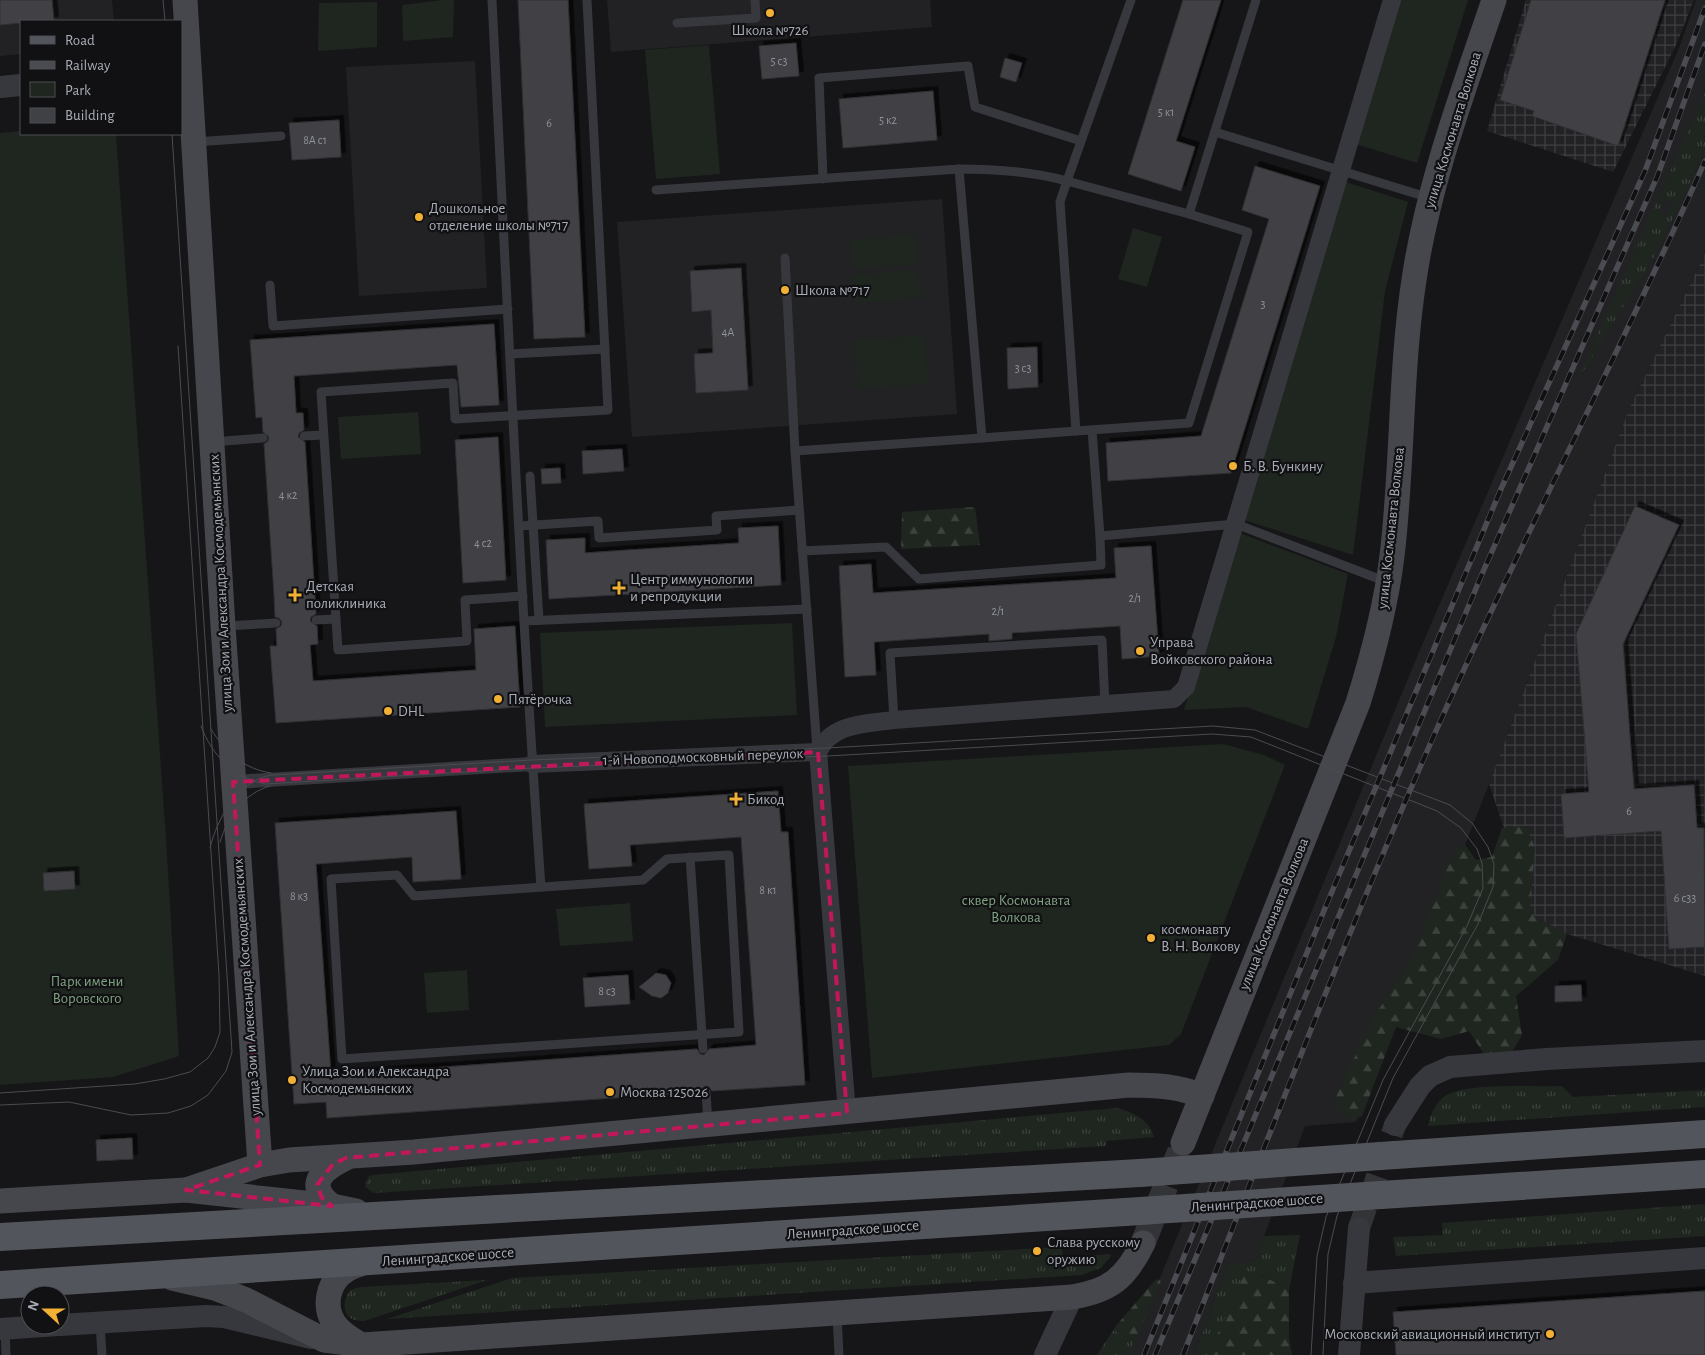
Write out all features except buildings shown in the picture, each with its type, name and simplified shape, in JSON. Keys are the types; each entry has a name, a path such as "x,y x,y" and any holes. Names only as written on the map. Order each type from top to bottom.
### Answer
{"main road":[{"name":"улица Зои и Александра Космодемьянских","path":"185,0 186,73 195,142 223,626 260,1165"},
{"name":"улица Космонавта Волкова","path":"1184,1143 1358,703 1381,619 1388,583 1398,497 1408,331 1414,279 1430,198 1494,0"},
{"path":"186,1190 260,1165 319,1157 346,1158 847,1113 1129,1085 1164,1086 1188,1090 1202,1096"},
{"path":"0,1237 1140,1173 1705,1134"},
{"path":"332,1206 318,1192 317,1185 324,1172 332,1164 346,1158"},
{"name":"Ленинградское шоссе","path":"0,1285 1705,1174"},
{"path":"0,1201 186,1190 332,1206 376,1215"},
{"path":"157,1276 216,1288 246,1300 324,1340 360,1345 1072,1297 1095,1293 1120,1279 1130,1268 1143,1243"},
{"path":"360,1345 346,1336 334,1323 327,1301 336,1279 345,1271 366,1262"}],"street":[{"path":"1236,524 1392,0"},
{"path":"0,87 20,85"},
{"name":"1-й Новоподмосковный переулок","path":"233,782 532,764 818,752 824,739 844,728 894,720 1105,706 1174,699 1186,687 1236,524"},
{"path":"818,752 847,1113"},
{"path":"1395,1125 1420,1086 1430,1076 1450,1067 1547,1059 1705,1051"},
{"path":"1349,1355 1359,1228"},
{"path":"1354,1283 1705,1258"},
{"path":"1045,1355 1072,1297"},
{"path":"70,1324 206,1316 224,1317 324,1340"},
{"path":"2,1329 20,1328"}],"lane":[{"path":"492,0 524,621 541,887"},
{"path":"523,596 465,600 467,641 338,650 320,392 453,383 455,419 608,410 588,0"},
{"path":"677,23 756,18 755,0"},
{"path":"1076,431 1060,202 1131,0"},
{"path":"1189,214 1256,0"},
{"path":"823,179 819,78 968,66 975,107 1081,140"},
{"path":"1215,132 1430,198"},
{"path":"195,142 281,136"},
{"path":"959,169 982,438"},
{"path":"656,190 959,169 992,169 1041,174 1248,232 1189,423 796,451"},
{"path":"785,258 799,510 818,752"},
{"path":"270,285 273,326 508,309"},
{"path":"510,354 605,349"},
{"path":"802,551 886,547 919,579 1101,565 1092,430"},
{"path":"304,436 323,434"},
{"path":"212,442 263,438"},
{"path":"530,476 539,620"},
{"path":"519,526 598,521 599,538 717,530 716,516 799,510"},
{"path":"1100,536 1236,524 1388,583"},
{"path":"524,621 807,609"},
{"path":"316,620 336,619"},
{"path":"223,626 276,623"},
{"path":"894,720 890,653 1102,640 1105,706"},
{"path":"729,854 739,1032 342,1059 331,879 397,875 414,896 643,880 667,859 690,857 729,854"},
{"path":"690,857 703,1049"},
{"path":"706,1092 708,1125"},
{"path":"837,1313 839,1355"},
{"path":"100,1322 102,1355"},
{"path":"2,1329 6,1355"}],"highlighted area":[{"path":"818,752 847,1113 346,1158 333,1164 317,1185 322,1198 332,1206 186,1190 260,1165 233,782"}],"shaded area":[{"path":"0,0 112,0 114,20 20,20 20,54 0,56"},
{"name":"Школа №726","path":"607,0 930,0 932,27 611,52"},
{"path":"1526,0 1694,0 1677,43 1613,172 1487,131"},
{"path":"1696,0 1705,0 1705,254 1629,409 1489,784 1356,1122 1305,1126 1255,1261 1228,1265 1194,1355 1128,1355 1419,652 1679,48"},
{"name":"Дошкольное отделение школы №717","path":"475,61 487,288 359,296 346,67"},
{"name":"Школа №717","path":"942,199 957,414 632,437 617,222"},
{"path":"1705,254 1705,976 1512,917 1522,881 1489,784 1629,409"}],"green space":[{"path":"454,0 453,37 403,41 402,5"},
{"path":"1397,0 1468,0 1417,163 1352,143"},
{"path":"377,2 377,47 318,51 319,3"},
{"path":"709,45 720,174 656,179 645,50"},
{"path":"1705,93 1705,147 1690,182 1657,252 1577,381","holes":["1664,198 1673,202 1667,215 1659,211"]},
{"name":"Парк имени Воровского","path":"20,131 20,135 116,135 166,838 179,1056 113,1077 0,1085 0,133"},
{"path":"1343,181 1408,202 1385,291 1353,555 1244,520"},
{"path":"1133,228 1162,237 1147,287 1118,279"},
{"path":"916,235 918,264 852,269 850,240"},
{"path":"918,270 921,298 854,303 852,275"},
{"path":"925,335 928,384 858,389 854,340"},
{"path":"418,412 421,454 341,459 338,417"},
{"path":"975,507 980,545 901,549 902,512"},
{"path":"1240,533 1348,574 1336,637 1308,729 1246,707 1184,710"},
{"path":"792,623 797,715 545,727 540,633"},
{"name":"сквер Космонавта Волкова","path":"1223,744 1264,755 1285,765 1181,1034 1169,1045 872,1078 848,766"},
{"path":"1526,826 1535,848 1530,913 1567,934 1558,960 1516,996 1522,1035 1512,1052 1484,1054 1469,1031 1441,1039 1396,1027 1362,1116 1353,1120 1337,1110 1336,1097 1373,1018 1412,960 1453,853 1464,843 1476,860 1492,857 1502,828"},
{"path":"630,903 633,941 560,946 556,909"},
{"path":"467,970 469,1010 427,1013 424,973"},
{"path":"1501,1086 1562,1086 1573,1097 1705,1090 1705,1107 1428,1126 1436,1105 1445,1096 1455,1092"},
{"path":"1117,1108 1145,1121 1154,1137 1106,1141 1106,1146 374,1193 365,1187 368,1177 373,1175"},
{"path":"1705,1204 1705,1236 1396,1256 1393,1237 1443,1235 1442,1223"},
{"path":"1300,1235 1289,1289 1259,1274 1208,1355 1194,1355 1228,1265 1255,1261 1264,1236"},
{"path":"1062,1247 1063,1257 1111,1254 1110,1258 1100,1268 1082,1275 387,1319 512,1278"},
{"path":"1258,1274 1289,1289 1289,1338 1292,1355 1208,1355 1243,1277"},
{"path":"1156,1279 1161,1281 1138,1334 1131,1340 1123,1337 1117,1332 1116,1326"},
{"path":"487,1280 364,1321 352,1319 348,1316 344,1307 350,1290 361,1287"},
{"path":"1116,1326 1116,1331 1131,1340 1138,1334 1128,1355 1097,1355"}],"tunnel":[{"path":"1359,1228 1395,1125"},
{"path":"1143,1243 1183,1143"}],"tram line":[{"path":"163,0 165,20"},
{"path":"0,1105 69,1102 131,1115 168,1113 191,1106 208,1095 226,1071 232,1052 172,135"},
{"path":"0,1093 135,1084 190,1072 208,1058 215,1047 220,1032 219,975 178,346"},
{"path":"201,726 211,747 225,764 243,776 265,784 533,768 828,756 1212,734 1251,737 1437,811 1461,828 1477,849 1482,863 1483,888 1467,926 1383,1080 1326,1217 1317,1256 1311,1355"},
{"path":"210,848 218,825 231,802 249,784 260,778 272,775 532,760 827,748 1213,726 1255,730 1450,805 1472,823 1488,847 1494,864 1493,887 1478,924 1393,1078 1337,1216 1328,1254 1323,1355"},
{"path":"211,729 222,745 236,758 252,768 271,773"},
{"path":"220,842 227,823 244,800 270,786"}],"railway":[{"path":"1144,1355 1323,913 1501,489 1645,171 1705,8"},
{"path":"1155,1355 1482,574 1657,177 1705,44"},
{"path":"1183,1355 1339,959 1439,724 1471,653 1640,303 1705,161"}],"place":[{"name":"Школа №726","path":"770,13"},
{"name":"Дошкольное отделение школы №717","path":"419,217"},
{"name":"Школа №717","path":"785,290"},
{"name":"Б. В. Бункину","path":"1233,466"},
{"name":"Центр иммунологии и репродукции","path":"619,588"},
{"name":"Детская поликлиника","path":"295,595"},
{"name":"Управа Войковского района","path":"1140,651"},
{"name":"Пятёрочка","path":"498,699"},
{"name":"DHL","path":"388,711"},
{"name":"Бикод","path":"736,799"},
{"name":"космонавту В. Н. Волкову","path":"1151,938"},
{"name":"Улица Зои и Александра Космодемьянских","path":"292,1080"},
{"name":"Москва 125026","path":"610,1092"},
{"name":"Слава русскому оружию","path":"1037,1251"},
{"name":"Московский авиационный институт","path":"1550,1334"}]}
